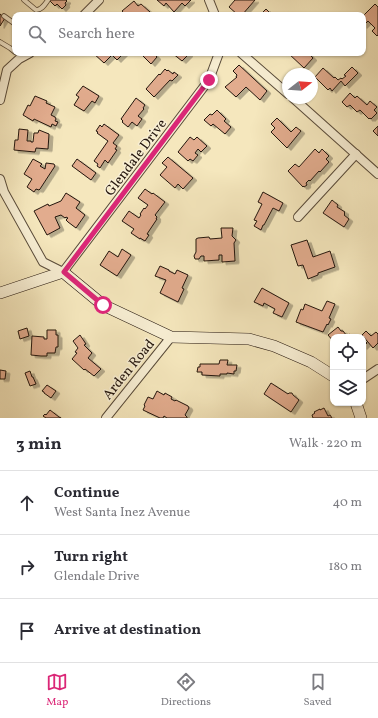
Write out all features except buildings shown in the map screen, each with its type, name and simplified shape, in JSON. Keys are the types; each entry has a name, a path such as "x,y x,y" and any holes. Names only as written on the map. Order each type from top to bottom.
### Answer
{"street":[{"path":"87,12 99,0"},
{"path":"209,0 214,12"},
{"path":"0,100 8,70 16,56"},
{"name":"Glendale Drive","path":"64,272 209,80 218,56"},
{"path":"244,56 282,89"},
{"path":"300,104 378,174"},
{"path":"298,217 356,154"},
{"path":"0,179 4,192 43,262 64,272 103,305 171,337 249,339 274,346 311,362 330,374"},
{"path":"0,293 64,272"},
{"name":"Arden Road","path":"106,418 171,337"},
{"path":"366,377 378,369"},
{"path":"357,406 361,418"}],"lane":[{"path":"24,0 38,10 42,8 48,0"},
{"path":"4,16 12,22"},
{"path":"0,42 12,50"}],"route":[{"path":"103,305 64,272 209,80"}]}
